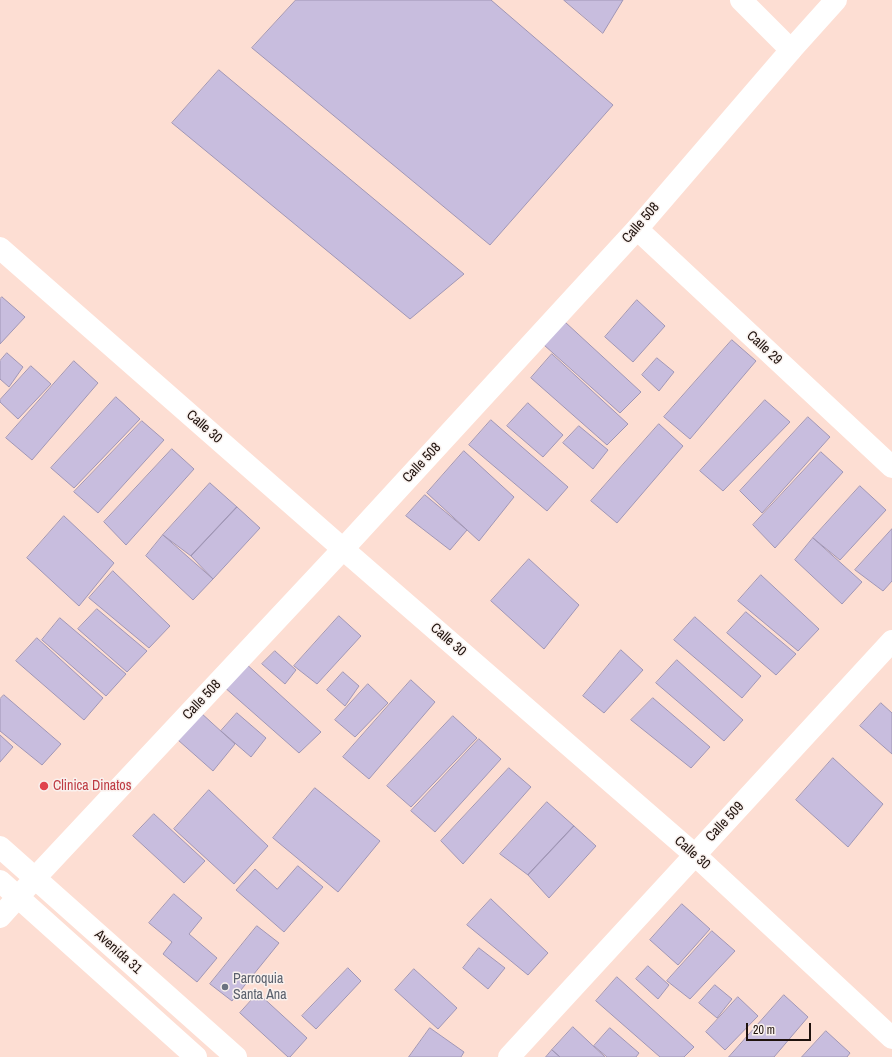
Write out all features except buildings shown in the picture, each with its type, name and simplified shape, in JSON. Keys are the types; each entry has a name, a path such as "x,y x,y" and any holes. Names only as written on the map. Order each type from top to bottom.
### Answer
{"street":[{"path":"741,0 791,50"},
{"name":"Calle 508","path":"0,918 35,878 343,549 637,229 836,0"},
{"name":"Calle 29","path":"637,229 892,467"},
{"name":"Calle 30","path":"0,248 695,855 892,1038"},
{"name":"Calle 509","path":"509,1057 892,641"},
{"name":"Avenida 31","path":"0,847 236,1057"},
{"name":"Avenida 31","path":"0,881 196,1057"}],"place":[{"name":"Clinica Dinatos","path":"44,786"},
{"name":"Parroquia Santa Ana","path":"225,987"}]}
